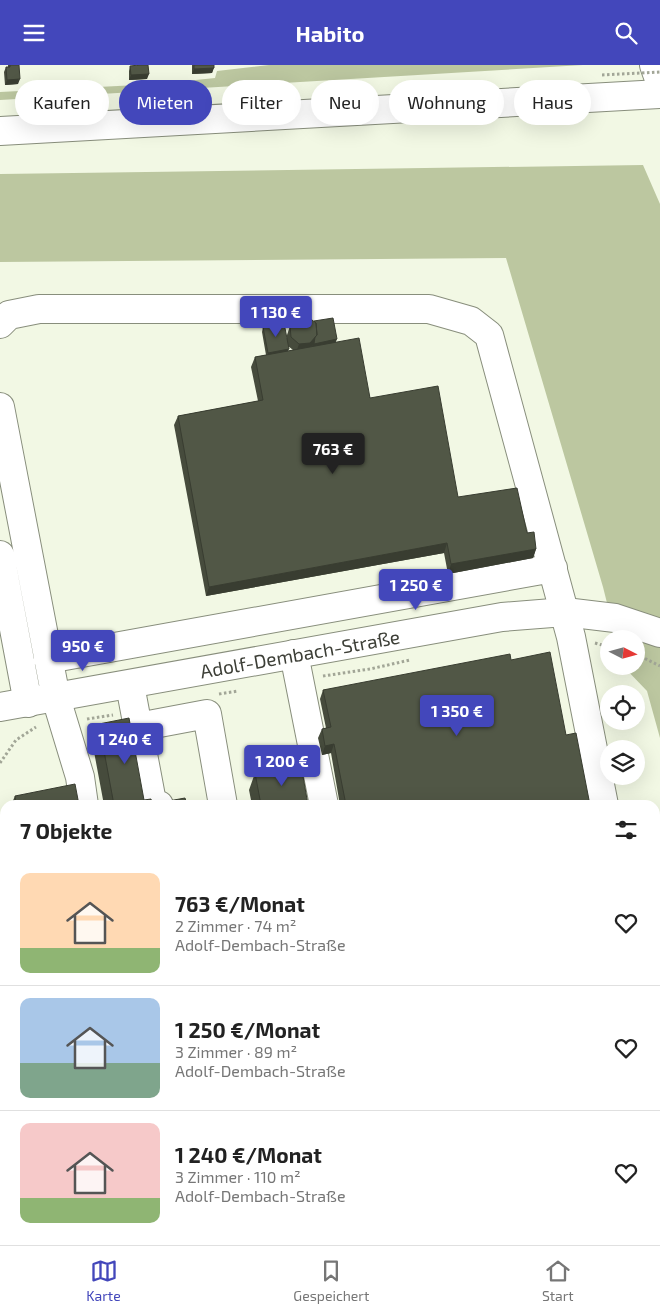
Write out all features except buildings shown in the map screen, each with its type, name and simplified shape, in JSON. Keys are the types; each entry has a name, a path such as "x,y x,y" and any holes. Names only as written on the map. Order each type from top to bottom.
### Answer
{"main road":[{"path":"654,65 660,82"},
{"path":"0,131 603,86 660,94"},
{"path":"0,324 9,315 39,309 428,309 471,321 489,335 565,612 603,800"},
{"path":"0,407 56,698 80,777 83,800"},
{"name":"Adolf-Dembach-Straße","path":"0,555 9,707 502,617 565,612 615,618 660,633"},
{"path":"48,659 553,568"},
{"path":"294,654 323,800"},
{"path":"130,685 152,800"},
{"path":"138,727 207,715 222,800"}],"path":[{"path":"603,86 660,72"},
{"path":"645,658 660,666"}],"green space":[{"path":"269,65 583,65 301,82 301,80 222,80 222,87 212,87 212,80 196,80 215,78 217,71"},
{"path":"109,86 119,86 119,93 109,93"},
{"path":"15,91 15,99 0,100 0,92"},
{"path":"643,165 660,204 660,738 645,685 641,685 632,675 645,675 645,630 614,630 603,587 506,258 0,262 0,174"}]}
